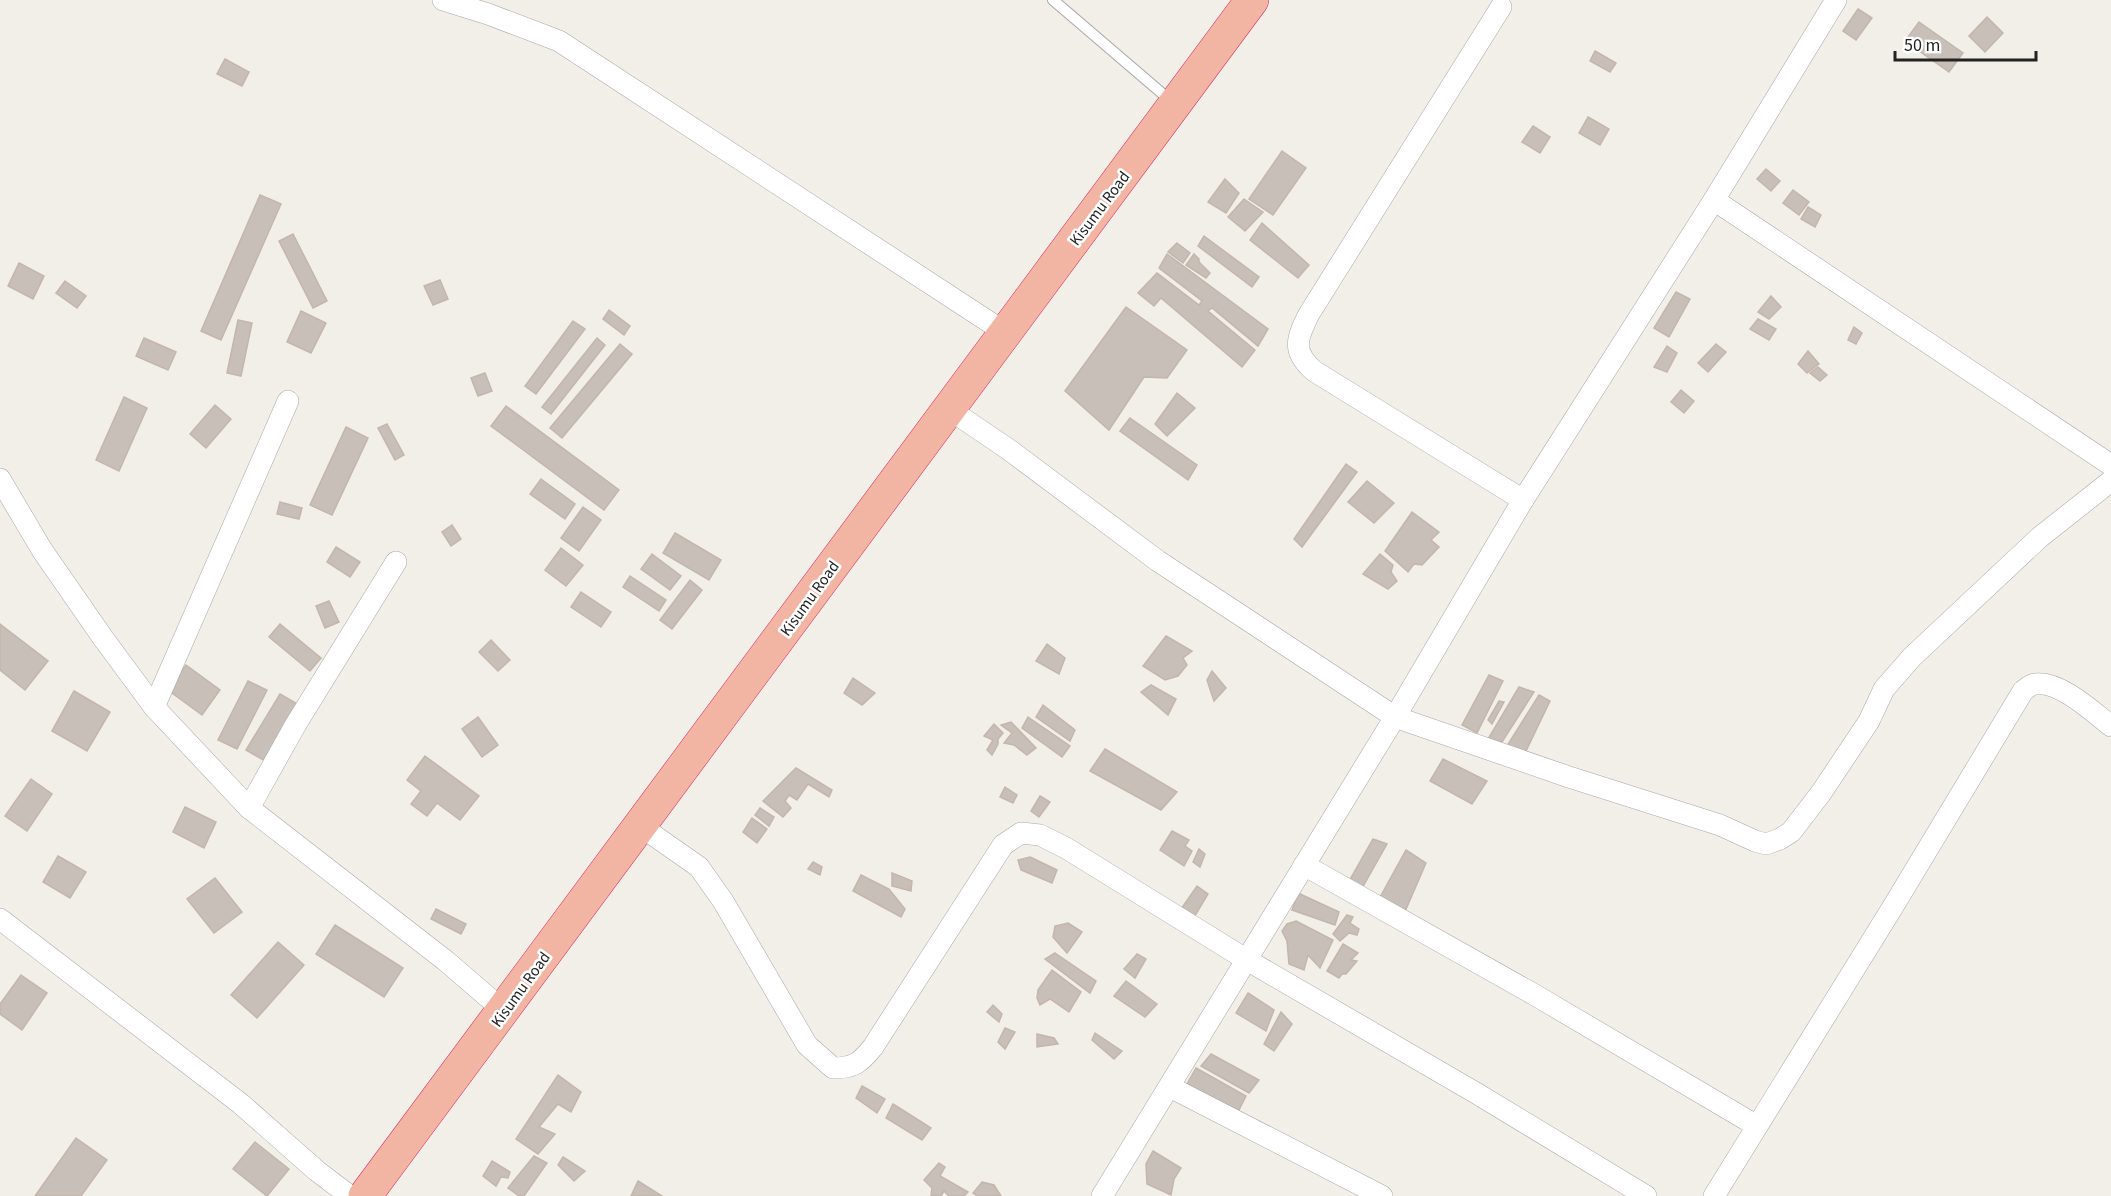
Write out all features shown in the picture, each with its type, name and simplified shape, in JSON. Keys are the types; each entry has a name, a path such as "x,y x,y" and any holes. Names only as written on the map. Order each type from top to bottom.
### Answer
{"highway":[{"name":"Kisumu Road","path":"365,1196 1252,0"}],"street":[{"path":"443,0 559,40 1006,333"},
{"path":"1102,1196 1395,717 1523,500 1714,200 1836,0"},
{"path":"1501,7 1309,314 1300,332 1298,346 1303,361 1314,371 1523,500"},
{"path":"1714,200 2111,465"},
{"path":"154,707 288,401"},
{"path":"949,409 1008,449 1158,561 1395,717 1569,777 1720,825 1766,844 1791,832 1821,794 1869,721 1884,689 1912,657 2040,537 2111,481"},
{"path":"0,479 42,550 154,707 249,808 446,960 504,1011"},
{"path":"249,808 296,724 396,562"},
{"path":"1714,1196 2024,691 2034,684 2061,690 2111,726"},
{"path":"639,825 699,867 729,911 807,1045 833,1068 848,1068 861,1061 873,1047 1003,845 1021,833 1040,835 1066,848 1247,960 1646,1196"},
{"path":"1304,865 1535,994 1757,1126"},
{"path":"0,919 241,1104 317,1171 350,1196"},
{"path":"1170,1087 1382,1196"}],"lane":[{"path":"1053,0 1176,105"}],"building":[{"path":"1858,9 1872,18 1856,40 1843,31"},
{"path":"1987,17 2003,33 1985,52 1969,36"},
{"path":"1919,22 1963,53 1949,72 1905,41"},
{"path":"1595,51 1616,63 1610,72 1590,61"},
{"path":"225,59 249,72 242,86 217,74"},
{"path":"1588,117 1609,129 1600,145 1579,133"},
{"path":"1533,126 1550,137 1540,153 1522,142"},
{"path":"1282,151 1306,168 1273,215 1249,199"},
{"path":"1766,169 1780,181 1771,191 1757,179"},
{"path":"1225,179 1239,193 1226,213 1208,202"},
{"path":"1793,190 1809,202 1799,215 1783,203"},
{"path":"260,195 281,204 221,340 201,331"},
{"path":"1244,199 1263,212 1245,231 1228,217"},
{"path":"1808,207 1821,215 1815,227 1801,219"},
{"path":"1262,223 1309,265 1298,278 1250,240"},
{"path":"293,234 327,301 313,308 279,241"},
{"path":"1204,236 1259,277 1252,287 1198,246"},
{"path":"1177,243 1190,253 1183,263 1168,252"},
{"path":"1167,254 1268,329 1258,346 1212,308 1208,311 1255,350 1242,367 1161,298 1154,306 1138,293 1157,273 1199,305 1202,301 1159,268"},
{"path":"1194,254 1210,273 1206,278 1186,265"},
{"path":"19,263 44,276 33,299 8,286"},
{"path":"440,280 448,299 433,305 424,286"},
{"path":"65,281 86,296 77,308 56,293"},
{"path":"1676,292 1690,299 1669,337 1654,328"},
{"path":"1771,296 1781,307 1769,319 1758,312"},
{"path":"1126,307 1187,350 1167,378 1144,377 1109,430 1065,391"},
{"path":"609,310 630,326 624,335 603,319"},
{"path":"301,311 326,323 311,353 287,342"},
{"path":"1758,319 1776,329 1769,340 1750,329"},
{"path":"238,320 252,323 241,376 227,373"},
{"path":"573,321 585,329 536,394 525,386"},
{"path":"1854,327 1862,333 1856,344 1848,340"},
{"path":"144,338 176,352 168,370 136,356"},
{"path":"597,338 605,345 551,414 542,407"},
{"path":"620,344 632,354 562,438 550,428"},
{"path":"1716,344 1726,352 1708,372 1698,363"},
{"path":"1667,346 1677,353 1667,372 1654,367"},
{"path":"1808,351 1819,364 1807,373 1798,364"},
{"path":"1818,367 1827,375 1820,381 1810,373"},
{"path":"485,373 492,391 478,396 471,378"},
{"path":"1681,390 1694,401 1684,413 1671,402"},
{"path":"1177,393 1195,408 1167,436 1155,424"},
{"path":"124,397 147,408 119,471 96,460"},
{"path":"215,405 231,419 206,448 190,434"},
{"path":"506,406 619,490 604,510 491,426"},
{"path":"1130,418 1197,465 1188,480 1120,431"},
{"path":"387,424 404,455 395,460 378,428"},
{"path":"346,427 368,438 332,515 310,505"},
{"path":"1346,464 1357,472 1302,547 1294,539"},
{"path":"541,479 575,504 565,519 530,494"},
{"path":"1367,481 1394,503 1374,523 1348,502"},
{"path":"280,502 302,508 299,519 277,514"},
{"path":"583,507 601,520 579,551 561,538"},
{"path":"1412,512 1439,532 1431,540 1439,547 1422,565 1414,564 1408,572 1385,551"},
{"path":"452,525 461,539 451,546 442,532"},
{"path":"675,533 721,560 709,580 663,553"},
{"path":"336,547 360,562 350,577 327,562"},
{"path":"561,548 583,565 566,586 545,570"},
{"path":"652,554 681,576 670,590 641,569"},
{"path":"1380,554 1393,565 1391,572 1397,581 1388,589 1363,574"},
{"path":"630,576 666,600 659,611 623,587"},
{"path":"690,580 702,590 672,629 660,620"},
{"path":"581,592 611,612 601,627 571,607"},
{"path":"329,601 339,622 325,628 316,606"},
{"path":"0,624 48,661 25,690 0,670"},
{"path":"280,624 321,658 310,671 269,637"},
{"path":"1166,636 1192,651 1183,658 1187,665 1178,676 1165,680 1143,666"},
{"path":"491,640 510,660 498,671 479,652"},
{"path":"1047,644 1065,658 1059,674 1036,661"},
{"path":"186,665 220,690 202,715 168,690"},
{"path":"1212,671 1226,688 1214,701 1207,680"},
{"path":"1489,675 1503,681 1477,733 1462,725"},
{"path":"853,678 875,693 862,705 844,693"},
{"path":"248,681 267,690 237,749 218,740"},
{"path":"1151,685 1176,699 1168,715 1141,692"},
{"path":"1519,687 1534,692 1502,742 1488,739"},
{"path":"74,691 110,712 87,751 52,731"},
{"path":"280,694 299,705 265,761 246,750"},
{"path":"1539,695 1550,701 1525,753 1507,746"},
{"path":"1499,701 1504,702 1492,724 1488,720"},
{"path":"1043,705 1075,730 1070,741 1036,717"},
{"path":"478,717 498,745 482,757 462,729"},
{"path":"1028,717 1070,746 1062,757 1022,728"},
{"path":"1011,722 1036,748 1027,755 1014,745 1004,743 1012,733 1001,725"},
{"path":"994,724 1003,733 992,755 987,750 993,740 984,736"},
{"path":"1105,749 1177,792 1161,810 1090,771"},
{"path":"425,756 479,796 460,820 437,803 427,816 411,804 421,791 407,780"},
{"path":"1443,759 1487,781 1472,804 1430,781"},
{"path":"796,768 832,790 829,797 808,784 797,800 789,795 785,801 791,808 783,817 763,801"},
{"path":"31,779 52,794 27,831 5,816"},
{"path":"1005,787 1017,795 1013,803 1000,797"},
{"path":"1040,796 1050,802 1039,817 1031,811"},
{"path":"185,807 216,822 204,848 173,832"},
{"path":"760,808 774,817 769,826 755,815"},
{"path":"752,818 767,829 757,843 743,832"},
{"path":"1172,831 1189,840 1185,846 1192,851 1184,866 1160,850"},
{"path":"1373,839 1387,844 1361,890 1348,883"},
{"path":"1199,849 1205,854 1200,867 1193,862"},
{"path":"1406,850 1426,863 1403,916 1379,899"},
{"path":"58,856 86,872 70,898 43,882"},
{"path":"1030,857 1057,870 1052,883 1021,870 1018,860"},
{"path":"813,862 822,867 820,875 808,869"},
{"path":"892,873 912,881 911,891 892,886"},
{"path":"861,875 889,889 905,909 901,917 853,891"},
{"path":"215,878 242,912 214,933 187,899"},
{"path":"1197,886 1208,894 1193,919 1179,912"},
{"path":"1298,893 1339,912 1335,925 1292,910"},
{"path":"436,909 466,924 461,934 431,919"},
{"path":"1347,915 1353,917 1350,923 1359,929 1357,935 1349,933 1340,941 1333,934"},
{"path":"1296,921 1333,940 1320,968 1308,955 1304,970 1289,964 1287,941 1282,931 1287,924"},
{"path":"1068,923 1082,932 1067,953 1053,937 1055,926"},
{"path":"335,925 403,968 384,997 316,954"},
{"path":"278,942 304,965 257,1018 231,995"},
{"path":"1343,944 1358,953 1351,960 1357,961 1346,974 1342,974 1339,978 1327,971"},
{"path":"1055,953 1096,981 1090,993 1045,959"},
{"path":"1137,954 1146,959 1135,978 1124,969"},
{"path":"1052,970 1081,992 1069,1012 1050,999 1040,1005 1037,998 1038,990"},
{"path":"21,975 47,993 22,1030 0,1014 0,1004"},
{"path":"1126,981 1157,1004 1145,1017 1114,996"},
{"path":"1248,993 1274,1010 1266,1031 1236,1013"},
{"path":"993,1005 1002,1014 999,1022 987,1012"},
{"path":"1281,1012 1292,1024 1274,1051 1264,1044"},
{"path":"1005,1028 1015,1032 1005,1049 998,1042"},
{"path":"1095,1033 1122,1051 1114,1059 1092,1040"},
{"path":"1037,1034 1054,1038 1058,1044 1037,1047"},
{"path":"1211,1054 1259,1080 1249,1093 1201,1066"},
{"path":"1196,1068 1246,1096 1237,1114 1187,1084"},
{"path":"558,1075 581,1092 571,1112 558,1104 539,1127 555,1134 538,1154 516,1139"},
{"path":"862,1086 885,1099 877,1113 856,1098"},
{"path":"893,1104 931,1128 922,1140 886,1118"},
{"path":"76,1138 107,1160 81,1196 35,1196"},
{"path":"255,1142 289,1169 267,1196 233,1169"},
{"path":"1153,1151 1181,1168 1174,1179 1171,1195 1147,1184 1146,1164"},
{"path":"534,1156 547,1163 524,1196 519,1196 508,1188"},
{"path":"563,1157 585,1171 574,1181 558,1165"},
{"path":"492,1161 510,1172 508,1178 501,1177 496,1186 483,1176"},
{"path":"939,1163 945,1167 940,1176 968,1192 964,1196 949,1196 944,1191 941,1196 931,1196 932,1188 924,1180"},
{"path":"638,1181 662,1196 631,1196"},
{"path":"982,1182 994,1185 1001,1196 977,1196 973,1193"}]}
